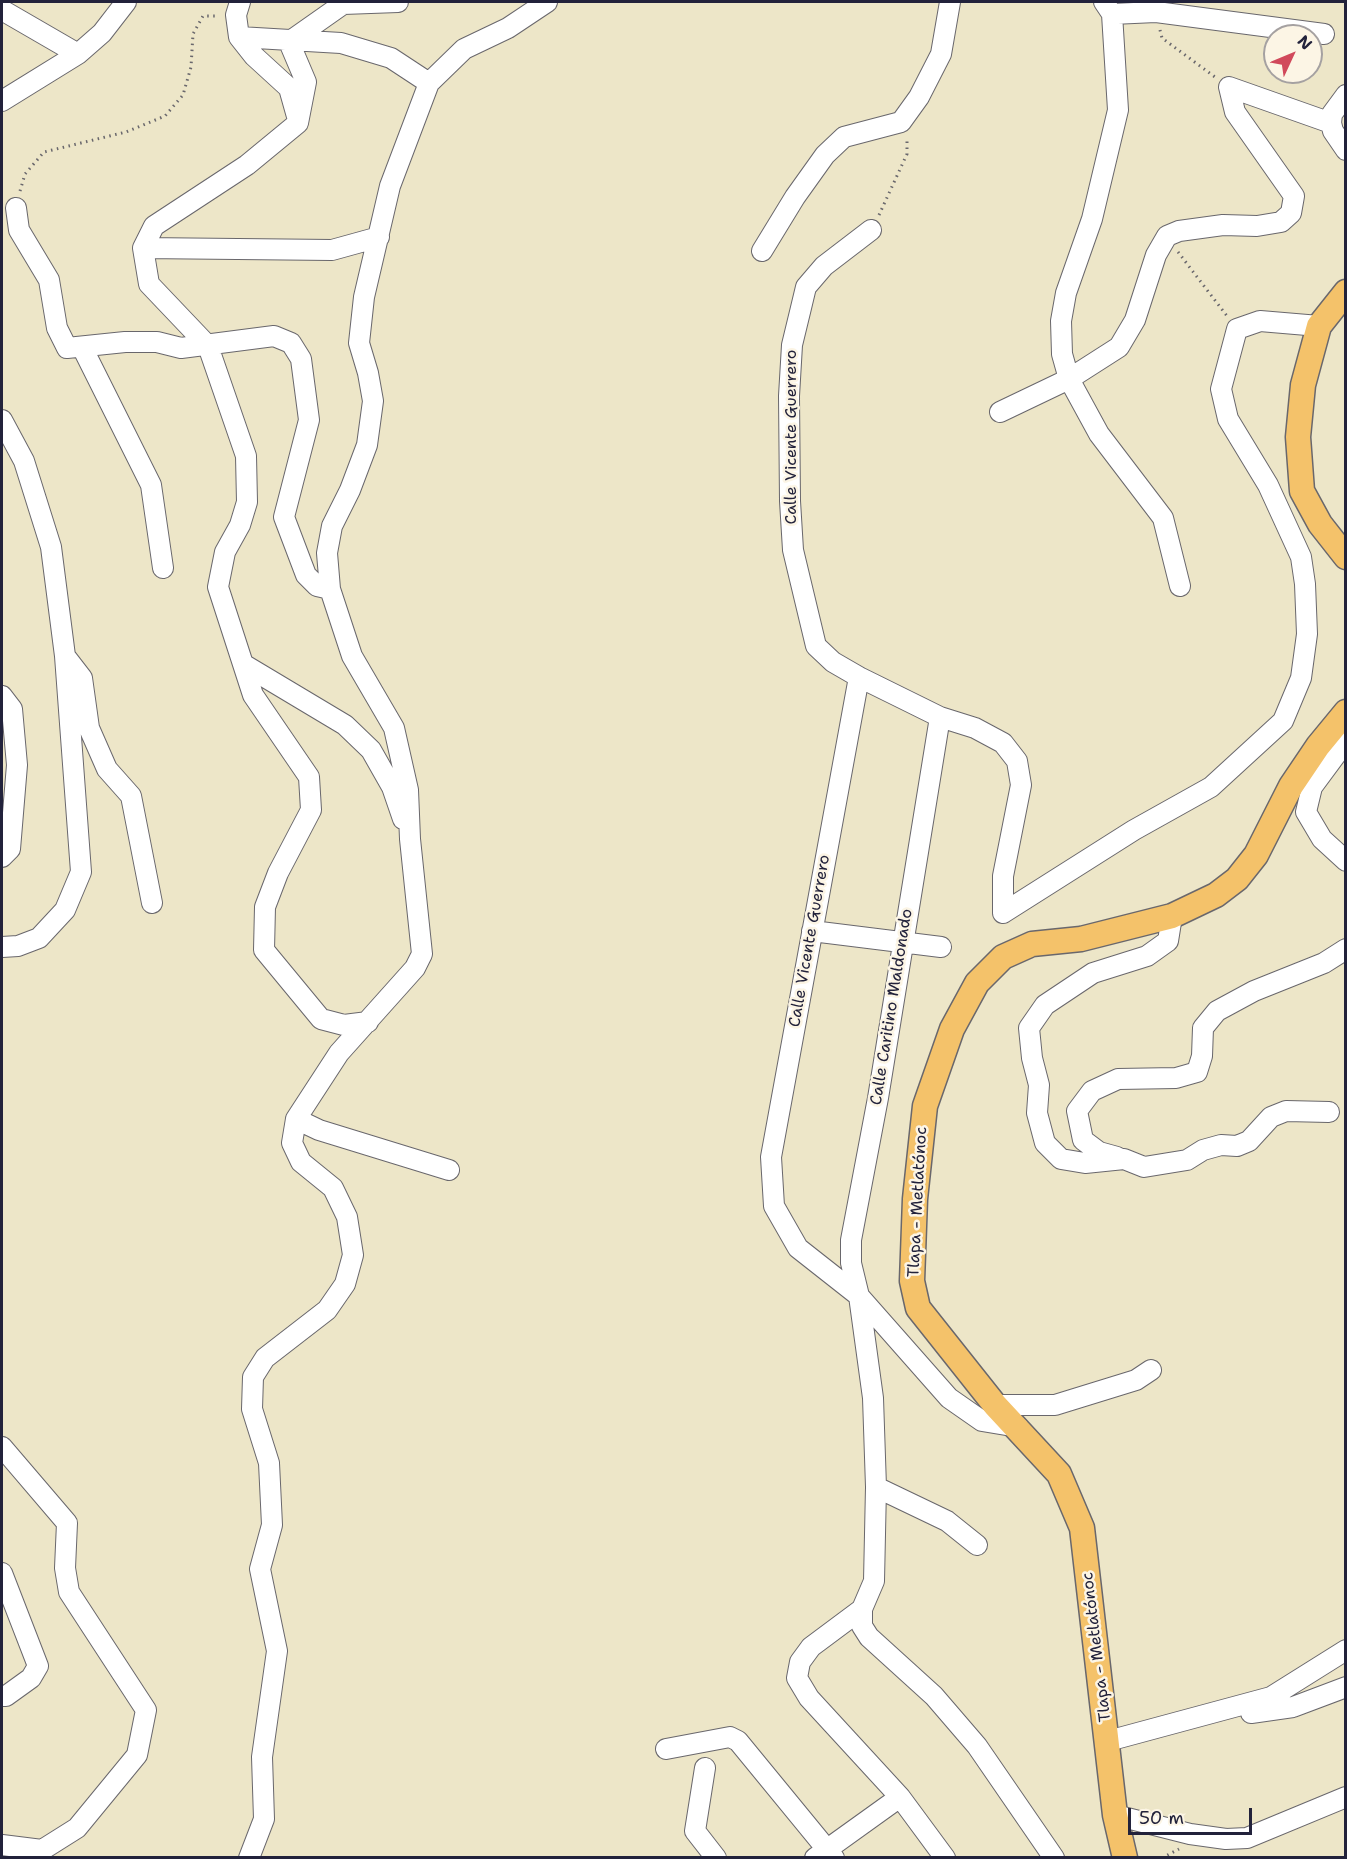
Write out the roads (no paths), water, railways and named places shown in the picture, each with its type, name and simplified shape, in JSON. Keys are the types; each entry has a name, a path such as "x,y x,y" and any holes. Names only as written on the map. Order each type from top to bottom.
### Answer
{"main road":[{"path":"1346,292 1318,326 1304,385 1298,437 1302,491 1320,524 1346,557"},
{"name":"Tlapa - Metlatónoc","path":"1125,1857 1115,1815 1082,1528 1059,1474 1018,1427 995,1405 918,1308 912,1281 915,1199 924,1106 952,1029 977,983 1003,957 1032,944 1081,939 1172,916 1216,895 1237,879 1256,855 1291,786 1318,746 1346,712"}],"street":[{"path":"2,101 78,54 102,33 126,2"},
{"path":"290,42 343,4 398,2"},
{"path":"249,1857 264,1819 262,1757 278,1651 260,1569 272,1526 269,1463 252,1410 253,1377 265,1358 327,1310 345,1284 353,1255 347,1217 333,1188 301,1162 292,1143 296,1119 339,1053 415,968 422,954 410,839 408,790 394,728 352,656 330,589 327,553 332,526 350,490 367,445 373,401 359,343 364,297 390,186 429,83 464,49 508,28 547,2"},
{"path":"762,251 795,197 825,155 844,137 901,122 919,97 941,54 950,2"},
{"path":"1180,586 1163,518 1099,434 1069,379 1062,354 1066,293 1092,219 1118,110 1108,8 1158,7 1324,34"},
{"path":"238,8 239,37 254,56 289,88 298,123"},
{"path":"2,10 78,54"},
{"path":"239,37 290,42 341,43 391,58 429,83"},
{"path":"290,42 306,82 298,123 247,165 154,226 143,248 149,284 208,346 246,456 247,502 240,525 225,552 218,587 253,695 309,777 312,810 278,873 265,907 264,950 321,1019 344,1025 368,1022"},
{"path":"1000,412 1069,379 1119,347 1135,320 1146,282 1167,236 1179,231 1223,225 1257,226 1281,222 1291,213 1294,196 1235,112 1229,87 1331,123"},
{"path":"1346,95 1332,114 1331,123 1332,131 1346,150"},
{"path":"16,208 20,230 49,280 57,328 67,348 125,342 157,342 181,348 274,336 291,343 301,359 309,420 284,517 306,575 317,586 330,589"},
{"name":"Calle Vicente Guerrero","path":"859,1296 798,1248 774,1206 771,1157 859,677 833,662 816,646 793,550 789,501 792,345 807,287 824,266 871,230"},
{"path":"143,248 332,249 379,237"},
{"path":"859,677 940,717 975,728 1003,743 1017,761 1021,785 1003,876 1003,913 1134,830 1211,787 1283,721 1301,678 1307,634 1305,584 1301,557 1268,485 1228,419 1221,389 1237,329 1260,321 1318,326"},
{"path":"82,347 151,485 163,568"},
{"path":"2,420 24,461 51,547 65,656 81,872 65,910 39,938 18,946 2,947"},
{"path":"2,457 24,461"},
{"path":"65,656 81,678 89,728 107,769 131,796 152,903"},
{"path":"243,664 345,725 371,750 392,787 410,839"},
{"path":"2,696 12,709 17,765 10,849 2,857"},
{"name":"Calle Caritino Maldonado","path":"862,1609 874,1581 876,1486 873,1398 859,1296 851,1263 851,1240 878,1098 940,717"},
{"path":"1346,741 1312,787 1306,812 1322,839 1346,861"},
{"path":"1124,1159 1085,1163 1061,1159 1045,1143 1037,1113 1039,1085 1032,1058 1029,1028 1045,1005 1093,973 1147,956 1168,941 1172,916"},
{"path":"812,931 902,944 941,947"},
{"path":"1329,1112 1286,1112 1270,1117 1249,1141 1237,1146 1221,1145 1203,1150 1187,1160 1144,1167 1099,1152 1083,1140 1077,1111 1092,1091 1118,1079 1176,1078 1197,1072 1202,1056 1203,1028 1217,1011 1254,991 1324,963 1346,949"},
{"path":"296,1119 319,1130 449,1170"},
{"path":"859,1296 949,1398 982,1421 1018,1427"},
{"path":"995,1405 1055,1405 1136,1380 1151,1370"},
{"path":"2,1447 67,1523 65,1568 69,1592 146,1710 137,1755 77,1828 42,1850 2,1845"},
{"path":"876,1486 947,1521 977,1545"},
{"path":"2,1573 38,1666 31,1678 6,1696 2,1696"},
{"path":"862,1609 811,1647 800,1662 797,1678 809,1698 900,1797 945,1857"},
{"path":"862,1609 862,1626 869,1637 934,1696 977,1746 1054,1857"},
{"path":"1108,1741 1271,1697 1346,1650"},
{"path":"1222,1711 1251,1713 1293,1707 1346,1687"},
{"path":"666,1749 730,1737 738,1741 826,1855 900,1797"},
{"path":"705,1768 695,1831 716,1857"},
{"path":"1115,1815 1190,1834 1226,1839 1247,1838 1346,1797"}]}
